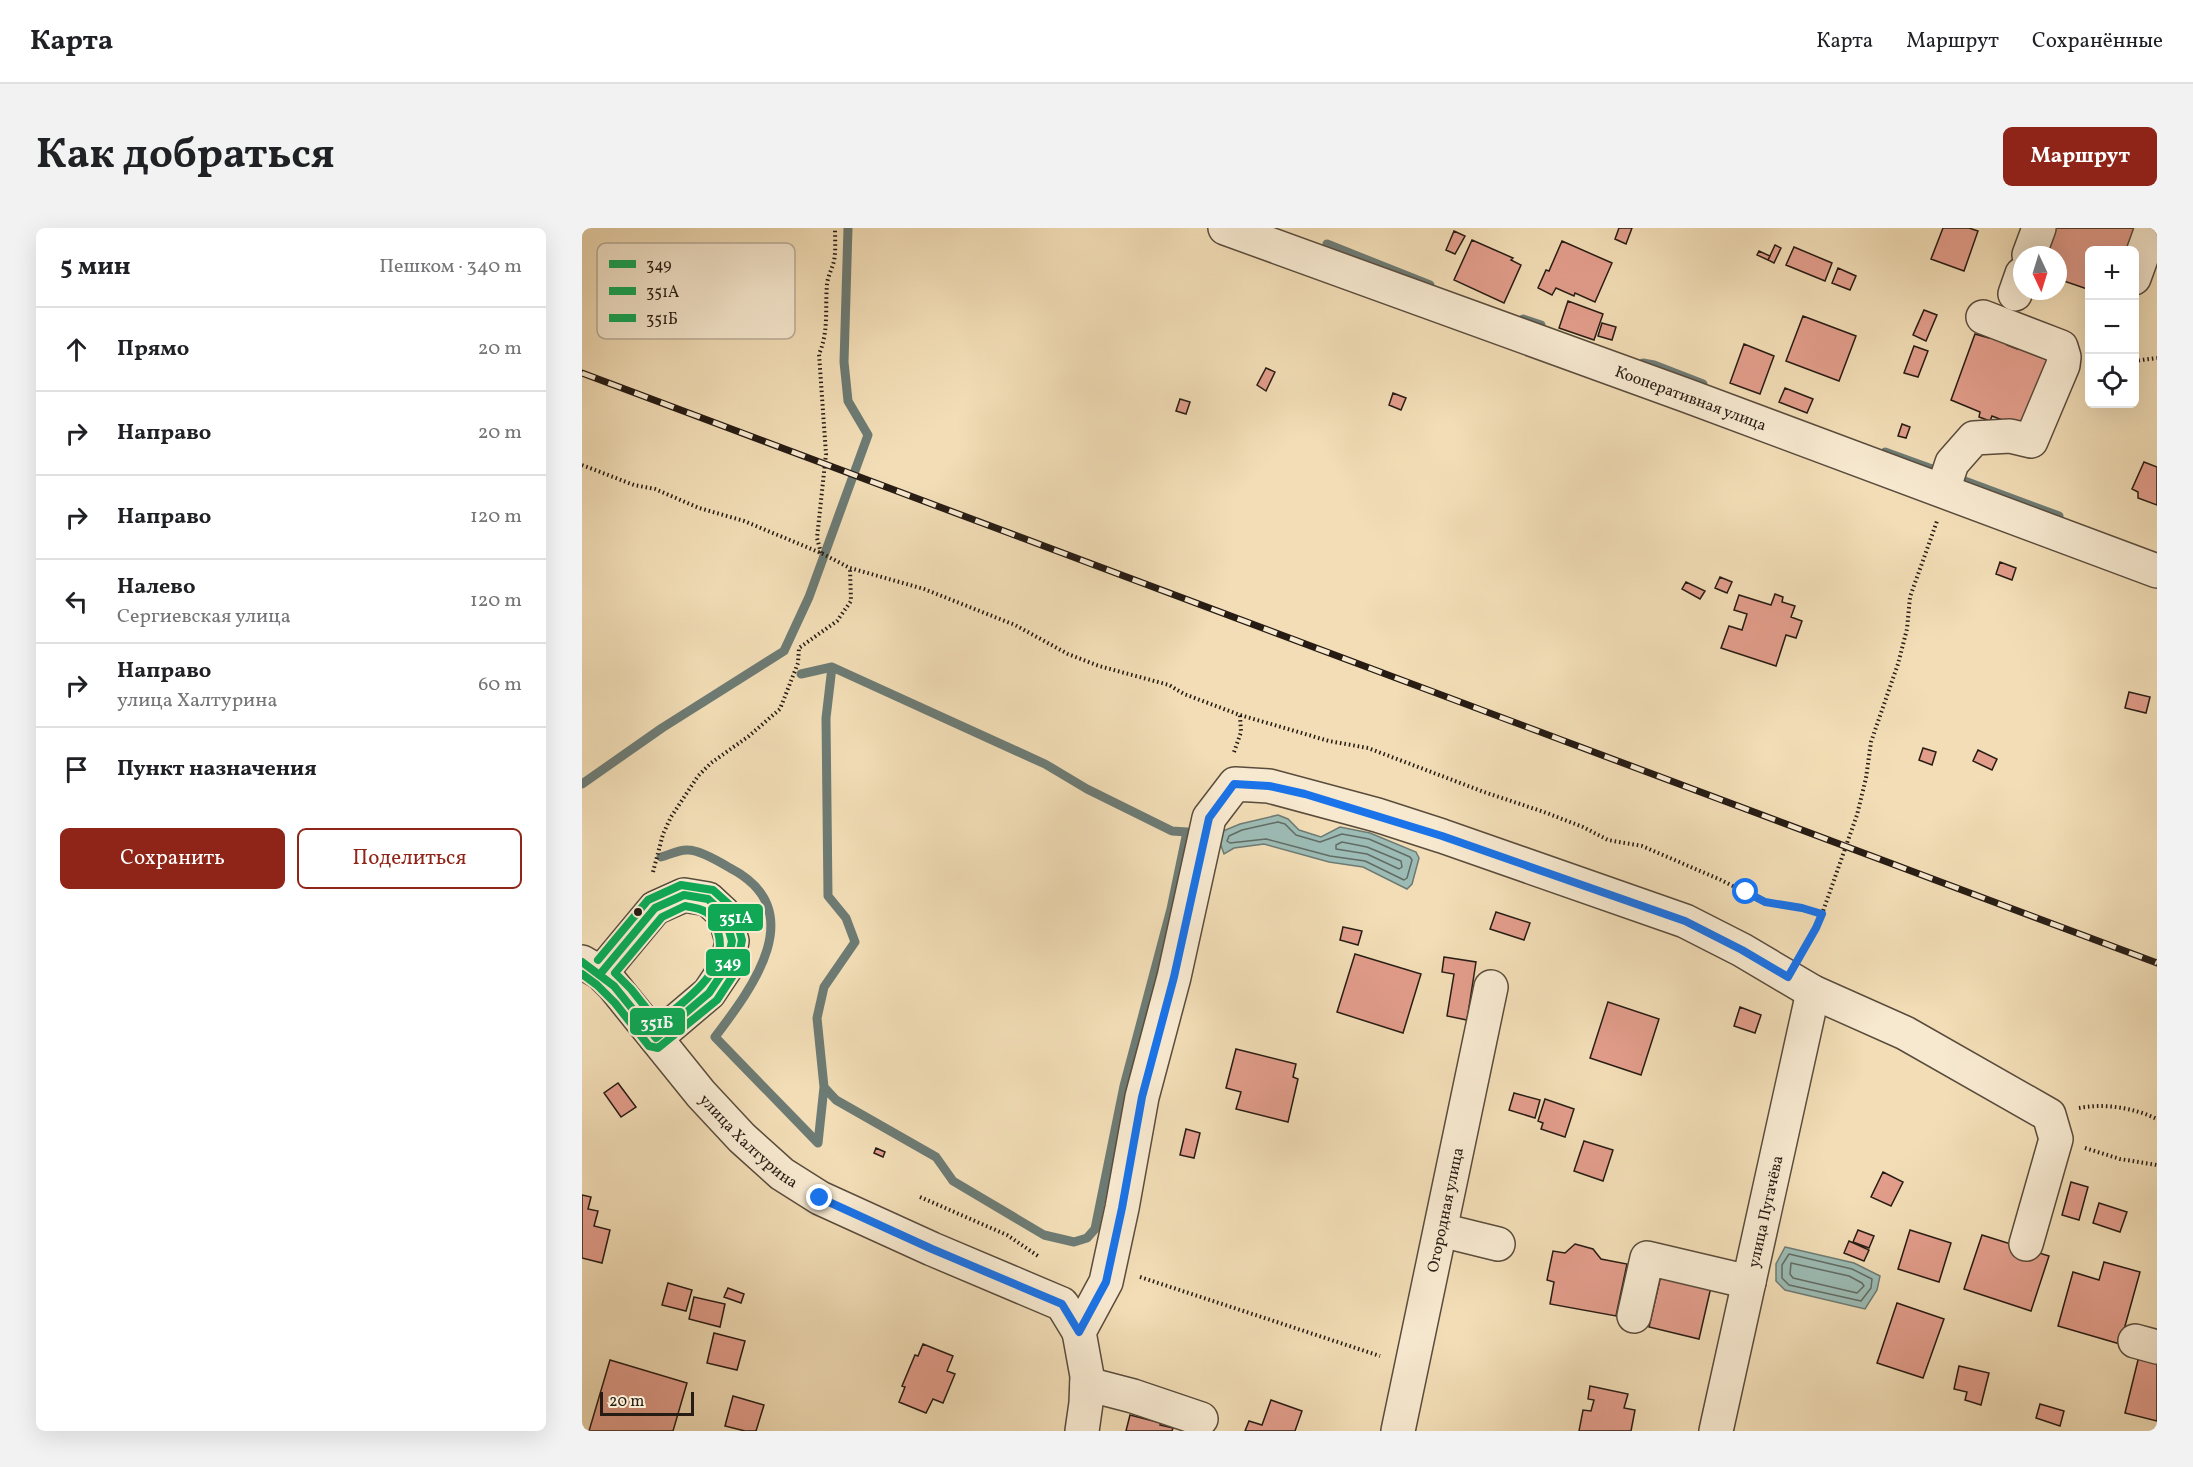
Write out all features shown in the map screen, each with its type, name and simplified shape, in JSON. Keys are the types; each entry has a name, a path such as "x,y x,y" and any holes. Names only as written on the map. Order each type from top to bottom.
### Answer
{"street":[{"name":"Кооперативная улица","path":"1225,228 1688,396 1941,502 2157,571"},
{"path":"2032,246 2039,228"},
{"path":"2139,264 2152,228"},
{"path":"1941,502 1953,463 1974,438 2010,436 2031,441 2063,365 2064,357 2061,347 1983,317"},
{"path":"1079,1332 1106,1282 1142,1097 1174,977 1209,818 1234,784 1269,786 1305,794 1442,836 1685,921 1742,950 1801,985 1905,1033 2052,1127 2026,1244"},
{"path":"591,968 655,908 684,895 708,899 724,914 732,941 727,966 708,993 656,1038"},
{"name":"улица Халтурина","path":"591,968 628,1001 701,1094 782,1174 820,1198 1062,1304 1079,1332 1088,1376 1082,1431"},
{"name":"улица Пугачёва","path":"1716,1431 1749,1282 1801,985"},
{"name":"Огородная улица","path":"1398,1431 1491,987"},
{"path":"1441,1230 1498,1244"},
{"path":"1634,1316 1647,1258 1749,1282"},
{"path":"1087,1384 1133,1396 1201,1419"}],"path":[{"path":"821,554 817,538 826,454 819,354 824,342 827,283 836,248 835,228"},
{"path":"2139,360 2157,358"},
{"path":"582,465 634,485 655,489 699,508 744,521 850,568 924,589 1015,625 1068,654 1099,666 1169,685 1184,694 1240,715 1329,741 1368,748 1544,812 1583,827 1608,840 1642,846 1765,902 1822,914"},
{"path":"1801,985 1816,928 1857,815 1866,778 1871,742 1898,664 1907,629 1910,597 1941,502"},
{"path":"652,878 663,834 671,817 698,776 711,762 749,736 780,709 798,663 799,648 837,621 851,601 850,568"},
{"path":"2052,1127 2083,1107 2111,1107 2142,1112 2157,1119"},
{"path":"2052,1127 2120,1159 2157,1166"},
{"path":"920,1197 1007,1235 1046,1262"},
{"path":"1135,1275 1412,1367"}],"water":[{"path":"1278,815 1288,819 1299,830 1321,837 1340,827 1370,833 1416,852 1419,858 1412,884 1407,889 1363,867 1329,862 1264,844 1234,848 1224,854 1220,843 1223,831 1240,824"},
{"path":"1785,1247 1854,1263 1880,1276 1877,1290 1865,1309 1785,1290 1776,1281 1776,1264"}],"building":[{"path":"1619,228 1632,228 1626,244 1615,239"},
{"path":"1943,228 1969,228 1978,231 1964,271 1931,259"},
{"path":"2054,228 2135,228 2130,246 2085,246 2085,288 2067,282 2067,246 2047,246"},
{"path":"1454,231 1465,236 1455,254 1446,250"},
{"path":"1472,240 1513,258 1511,260 1521,265 1504,303 1454,280"},
{"path":"1562,241 1612,263 1595,302 1556,288 1552,295 1538,288 1546,270 1549,271"},
{"path":"1775,245 1781,248 1774,263 1768,260"},
{"path":"1794,247 1832,263 1825,281 1786,265"},
{"path":"1759,251 1770,256 1768,260 1757,255"},
{"path":"1838,268 1856,276 1850,290 1832,283"},
{"path":"1568,301 1603,314 1594,340 1559,328"},
{"path":"1924,310 1937,315 1926,341 1913,335"},
{"path":"1803,316 1856,336 1839,381 1786,361"},
{"path":"1602,323 1616,327 1612,340 1598,336"},
{"path":"1975,334 1989,338 1989,336 2017,349 2017,347 2036,353 2035,355 2048,360 2024,425 2010,423 1992,416 1990,421 1979,417 1980,412 1951,400"},
{"path":"1744,344 1774,356 1760,394 1730,383"},
{"path":"1914,346 1928,351 1918,377 1904,373"},
{"path":"1266,368 1275,372 1266,391 1257,385"},
{"path":"1785,388 1813,399 1807,413 1779,402"},
{"path":"1393,393 1406,398 1401,410 1389,405"},
{"path":"1180,399 1190,402 1186,414 1176,411"},
{"path":"1902,424 1910,427 1906,438 1898,436"},
{"path":"2144,462 2157,467 2157,505 2138,498 2138,492 2132,489"},
{"path":"2000,562 2016,568 2012,580 1996,574"},
{"path":"1720,577 1732,582 1727,593 1715,588"},
{"path":"1686,582 1705,591 1700,599 1682,589"},
{"path":"1775,594 1783,597 1782,602 1795,606 1791,617 1802,621 1796,638 1786,635 1776,666 1721,648 1729,626 1742,630 1747,614 1734,610 1739,595 1771,605"},
{"path":"2129,692 2150,697 2146,713 2125,708"},
{"path":"1923,748 1936,752 1932,765 1919,760"},
{"path":"1978,750 1997,759 1992,770 1973,761"},
{"path":"1496,912 1530,923 1524,940 1490,929"},
{"path":"1343,927 1362,931 1358,945 1340,940"},
{"path":"1355,954 1421,974 1403,1033 1337,1012"},
{"path":"1444,957 1476,962 1467,1020 1447,1016 1454,974 1442,972"},
{"path":"1608,1002 1659,1019 1641,1075 1590,1058"},
{"path":"1740,1007 1761,1015 1755,1033 1734,1026"},
{"path":"1236,1049 1296,1064 1293,1077 1298,1079 1288,1122 1236,1109 1241,1092 1226,1088"},
{"path":"618,1083 636,1107 621,1117 604,1093"},
{"path":"1514,1093 1540,1100 1535,1118 1509,1110"},
{"path":"1545,1099 1574,1109 1565,1137 1541,1129 1543,1123 1538,1121"},
{"path":"1186,1129 1200,1133 1194,1158 1180,1155"},
{"path":"1584,1141 1613,1150 1603,1181 1574,1171"},
{"path":"876,1148 885,1152 883,1157 874,1153"},
{"path":"1883,1172 1903,1182 1891,1206 1871,1197"},
{"path":"2071,1182 2088,1187 2079,1220 2062,1215"},
{"path":"582,1195 591,1197 588,1209 598,1211 594,1226 610,1230 602,1263 582,1258"},
{"path":"2099,1203 2127,1212 2120,1232 2093,1223"},
{"path":"1858,1230 1874,1236 1869,1248 1853,1242"},
{"path":"1910,1230 1951,1243 1939,1282 1898,1269"},
{"path":"1982,1235 2049,1256 2031,1311 1964,1289"},
{"path":"1849,1241 1869,1250 1864,1261 1844,1253"},
{"path":"1575,1244 1593,1249 1601,1259 1627,1264 1616,1316 1550,1304 1554,1282 1547,1280 1553,1251 1565,1253"},
{"path":"2104,1262 2140,1272 2120,1344 2058,1326 2073,1272 2099,1280"},
{"path":"1661,1275 1711,1287 1699,1339 1649,1327"},
{"path":"668,1283 692,1290 686,1311 662,1305"},
{"path":"728,1288 744,1294 741,1303 724,1297"},
{"path":"694,1297 725,1304 720,1327 689,1319"},
{"path":"1897,1303 1944,1319 1923,1378 1877,1363"},
{"path":"714,1333 745,1341 737,1370 707,1363"},
{"path":"923,1344 953,1356 947,1371 955,1374 943,1403 933,1399 926,1413 899,1402 905,1387 902,1386 915,1355 918,1356"},
{"path":"2139,1356 2157,1361 2157,1421 2125,1413"},
{"path":"610,1360 687,1383 673,1431 589,1431"},
{"path":"1959,1366 1989,1373 1981,1405 1965,1400 1967,1392 1954,1389"},
{"path":"1590,1386 1628,1394 1624,1408 1635,1410 1631,1431 1579,1431 1583,1410 1591,1411 1594,1400 1588,1399"},
{"path":"733,1396 764,1405 756,1431 725,1426"},
{"path":"1271,1400 1302,1411 1295,1431 1245,1431 1249,1421 1262,1425"},
{"path":"2040,1404 2064,1411 2060,1426 2036,1418"},
{"path":"1130,1415 1161,1423 1160,1425 1173,1428 1172,1431 1126,1431"}],"waterway":[{"path":"582,784 662,728 784,651 809,597 868,435 848,401 844,362 848,228"},
{"path":"1327,244 1430,285"},
{"path":"1523,319 1541,325"},
{"path":"1643,363 1703,384"},
{"path":"1885,452 1932,469"},
{"path":"1962,480 2059,516"},
{"path":"801,674 832,667 826,718 828,896 846,918 855,942 824,987 817,1018 824,1087 836,1100 936,1157 953,1181 1044,1235 1074,1242 1087,1238 1095,1229 1124,1086 1171,909 1187,832 1172,831 1087,789 1045,764 832,667"},
{"path":"661,857 685,850 698,852 730,868 754,885 767,905 771,927 767,950 758,973 715,1037 818,1143 824,1087"}],"railway":[{"path":"582,373 2157,963"}],"transit line":[{"name":"351А","path":"582,974 615,1003 649,1046 658,1048 717,1000 736,971 742,940 733,908 713,890 681,885 648,900 598,960"},
{"name":"349","path":"582,962 614,986 656,1038 709,993 727,966 732,941 724,914 708,899 684,895 655,908 601,973"},
{"name":"351Б","path":"685,906 703,910 713,920 720,946 717,960 711,973 692,995 658,1023 615,973 662,917 685,906"}],"route":[{"path":"820,1198 1062,1304 1079,1332 1106,1282 1142,1097 1174,977 1209,818 1234,784 1269,786 1305,794 1442,836 1685,921 1788,977 1822,914 1765,902 1746,892"}]}
